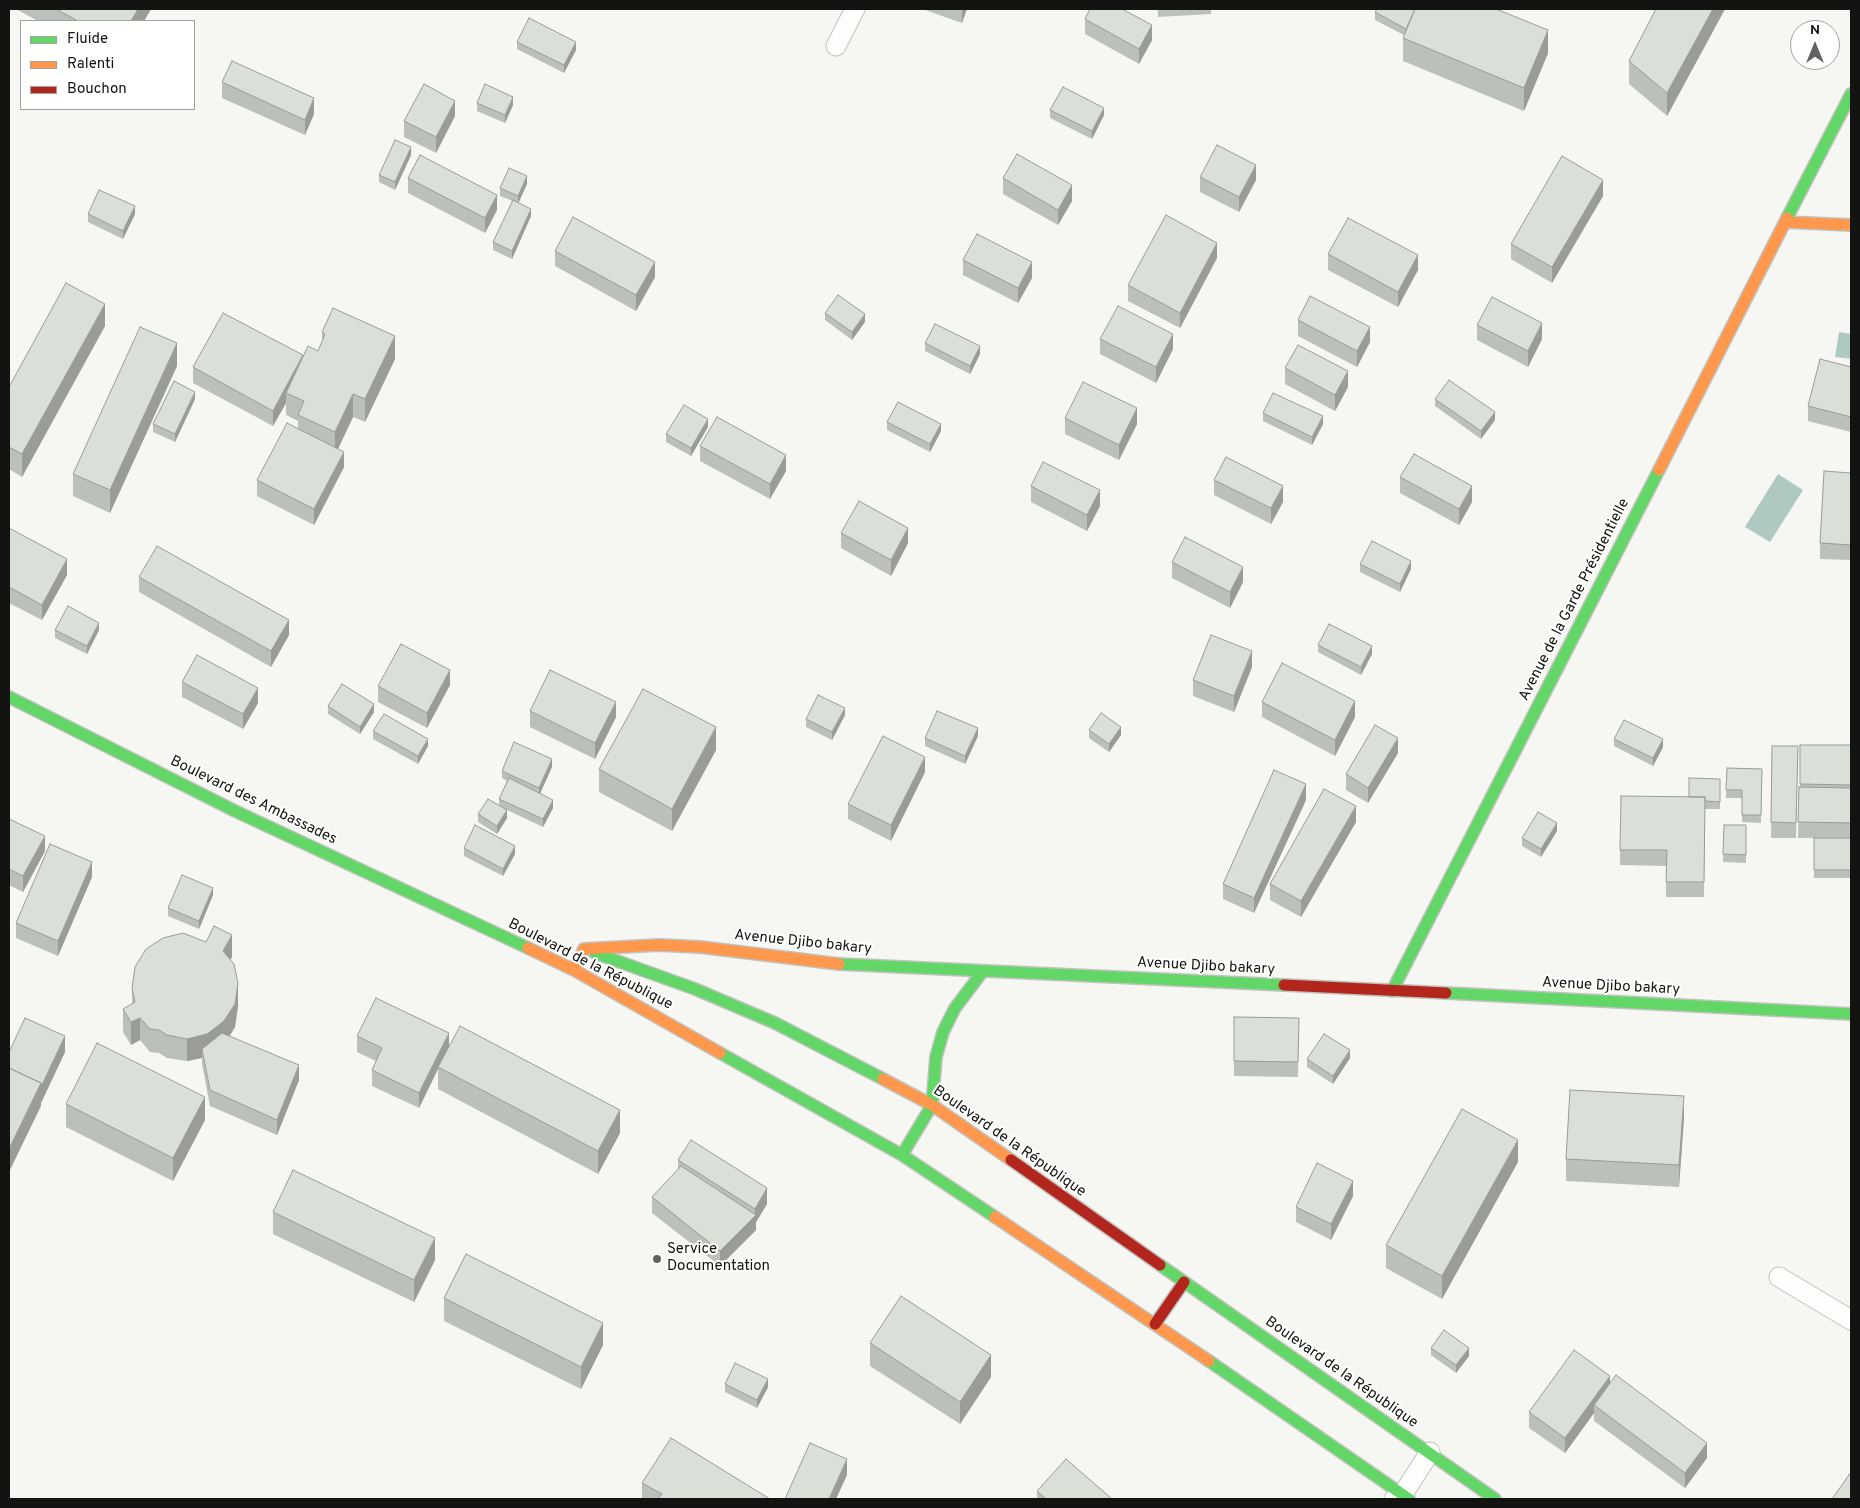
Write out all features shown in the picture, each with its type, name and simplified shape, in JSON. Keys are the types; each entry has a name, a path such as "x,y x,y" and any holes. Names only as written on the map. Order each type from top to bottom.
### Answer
{"main road":[{"name":"Avenue de la Garde Présidentielle","path":"1392,991 1851,94"},
{"path":"1785,222 1851,225"},
{"name":"Boulevard des Ambassades","path":"9,697 235,810 486,928"},
{"name":"Boulevard de la République","path":"486,928 535,939"},
{"name":"Boulevard de la République","path":"486,928 574,970 902,1154 1155,1324 1402,1498"},
{"name":"Avenue Djibo bakary","path":"579,948 659,945 700,947 841,964 913,966 1851,1014"},
{"path":"574,970 579,948"},
{"name":"Boulevard de la République","path":"579,948 695,989 776,1023 932,1105 1495,1499"},
{"path":"902,1154 932,1105 936,1056 954,1008 983,971"},
{"path":"1155,1324 1184,1282"}],"lane":[{"path":"836,46 855,9"},
{"path":"1780,1277 1851,1320"},
{"path":"1402,1498 1430,1452"}],"water":[{"path":"1839,332 1851,334 1851,359 1835,357"},
{"path":"1778,474 1803,490 1770,542 1745,527"}],"building":[{"path":"56,9 138,9 132,20 76,20"},
{"path":"1090,9 1122,9 1152,25 1139,49 1085,19"},
{"path":"1377,9 1415,9 1406,29 1375,12"},
{"path":"1415,9 1496,9 1548,30 1524,88 1403,38"},
{"path":"1656,9 1713,9 1667,93 1629,61"},
{"path":"529,18 576,42 564,65 517,42"},
{"path":"232,61 314,98 305,120 222,82"},
{"path":"424,84 455,101 436,137 404,121"},
{"path":"485,84 513,97 505,115 477,103"},
{"path":"1063,87 1104,108 1092,131 1050,110"},
{"path":"395,140 411,147 395,182 379,175"},
{"path":"1217,145 1256,165 1239,197 1200,177"},
{"path":"1017,154 1072,185 1058,210 1003,178"},
{"path":"420,155 497,195 485,218 408,178"},
{"path":"1562,156 1603,180 1552,267 1511,244"},
{"path":"509,168 527,176 518,196 500,188"},
{"path":"99,190 135,206 123,231 88,214"},
{"path":"513,200 531,209 512,251 493,242"},
{"path":"1166,215 1217,243 1180,313 1128,285"},
{"path":"573,217 655,262 636,295 555,251"},
{"path":"1348,218 1418,255 1398,292 1328,254"},
{"path":"977,234 1032,262 1018,288 963,260"},
{"path":"66,283 105,304 22,454 9,447 9,387"},
{"path":"838,295 865,314 852,332 825,313"},
{"path":"1310,296 1370,327 1357,351 1298,320"},
{"path":"1492,297 1542,323 1528,351 1477,325"},
{"path":"1118,306 1173,334 1156,367 1100,339"},
{"path":"333,308 395,336 365,399 353,394 335,432 298,415 304,401 286,393 308,346 318,351 325,334 322,332"},
{"path":"223,313 303,355 273,411 193,367"},
{"path":"935,324 980,346 970,366 925,343"},
{"path":"140,327 177,343 110,490 73,474"},
{"path":"1298,345 1348,371 1335,395 1285,368"},
{"path":"1820,359 1851,367 1851,417 1808,406"},
{"path":"1449,380 1495,412 1481,431 1435,399"},
{"path":"174,381 195,392 175,434 153,424"},
{"path":"1083,382 1137,408 1119,445 1065,418"},
{"path":"1273,393 1323,416 1312,437 1263,413"},
{"path":"898,402 941,424 930,444 887,422"},
{"path":"684,405 708,419 691,448 666,434"},
{"path":"717,417 786,455 770,484 700,446"},
{"path":"287,423 344,452 314,509 257,480"},
{"path":"1414,454 1472,486 1459,509 1400,477"},
{"path":"1226,457 1283,486 1271,508 1214,480"},
{"path":"1043,462 1100,490 1087,515 1031,486"},
{"path":"1824,471 1851,473 1851,545 1820,543"},
{"path":"859,501 908,528 891,560 841,533"},
{"path":"9,528 67,559 42,605 9,587"},
{"path":"1185,537 1243,567 1230,592 1172,562"},
{"path":"1372,541 1411,561 1400,584 1360,564"},
{"path":"157,546 289,620 271,651 139,577"},
{"path":"68,606 99,623 87,646 55,630"},
{"path":"1329,624 1372,646 1361,667 1318,645"},
{"path":"1211,635 1252,651 1234,696 1193,680"},
{"path":"401,644 450,670 427,713 378,686"},
{"path":"197,655 258,688 243,714 182,682"},
{"path":"1282,663 1355,701 1335,740 1262,702"},
{"path":"550,670 616,702 595,743 530,711"},
{"path":"342,684 374,704 360,727 328,706"},
{"path":"643,689 716,727 672,809 599,769"},
{"path":"818,695 845,708 832,732 806,719"},
{"path":"937,711 978,728 965,756 925,738"},
{"path":"1101,713 1121,727 1109,744 1089,730"},
{"path":"384,714 428,739 418,756 373,731"},
{"path":"1624,720 1663,739 1653,758 1614,739"},
{"path":"1375,725 1398,738 1368,788 1346,774"},
{"path":"883,736 925,757 891,825 848,804"},
{"path":"514,742 552,759 539,788 502,771"},
{"path":"1800,745 1851,745 1851,785 1800,784"},
{"path":"1772,746 1798,746 1796,823 1771,822"},
{"path":"1727,768 1762,769 1761,815 1742,815 1742,790 1726,790"},
{"path":"1274,770 1306,784 1254,898 1223,884"},
{"path":"509,778 553,800 543,819 499,799"},
{"path":"1689,778 1720,779 1720,802 1705,801 1705,797 1689,797"},
{"path":"1799,787 1851,788 1851,823 1798,822"},
{"path":"1324,789 1356,806 1301,901 1270,884"},
{"path":"1621,796 1705,797 1704,882 1666,882 1667,850 1620,850"},
{"path":"488,799 507,810 497,826 478,814"},
{"path":"1538,812 1557,823 1541,849 1522,838"},
{"path":"9,819 45,836 23,876 9,869"},
{"path":"475,825 515,846 503,869 464,848"},
{"path":"1724,825 1746,825 1746,855 1723,854"},
{"path":"1814,838 1851,838 1851,870 1814,870"},
{"path":"50,844 92,862 58,941 16,923"},
{"path":"182,875 213,888 199,921 168,908"},
{"path":"214,926 232,935 223,951 234,964 238,983 235,1004 224,1021 207,1034 187,1039 150,1029 140,1018 131,1022 123,1009 135,1002 132,988 135,967 146,949 163,938 183,933 206,942"},
{"path":"376,998 449,1033 419,1093 372,1070 382,1048 357,1036"},
{"path":"1234,1017 1299,1018 1298,1062 1234,1061"},
{"path":"25,1018 65,1036 41,1087 41,1083 9,1068 9,1052"},
{"path":"460,1026 620,1110 598,1151 438,1067"},
{"path":"222,1033 299,1065 277,1120 210,1090 202,1049"},
{"path":"1324,1034 1350,1050 1333,1076 1307,1059"},
{"path":"97,1043 205,1097 173,1158 66,1104"},
{"path":"9,1068 41,1083 9,1149"},
{"path":"1570,1090 1684,1096 1679,1165 1566,1159"},
{"path":"1462,1109 1518,1140 1442,1276 1386,1245"},
{"path":"691,1140 767,1188 755,1209 678,1160"},
{"path":"1317,1163 1353,1181 1331,1224 1296,1207"},
{"path":"681,1166 756,1215 720,1251 652,1197"},
{"path":"293,1170 435,1238 414,1280 273,1212"},
{"path":"466,1254 603,1323 581,1367 444,1298"},
{"path":"901,1296 991,1355 960,1402 870,1343"},
{"path":"1444,1330 1469,1348 1456,1365 1431,1348"},
{"path":"1574,1350 1610,1376 1565,1438 1529,1412"},
{"path":"735,1363 768,1379 757,1400 725,1384"},
{"path":"1616,1375 1707,1443 1685,1473 1594,1405"},
{"path":"671,1438 770,1499 658,1499 662,1494 642,1483"},
{"path":"810,1443 847,1459 829,1499 785,1499"},
{"path":"1066,1459 1112,1499 1046,1499 1037,1491"},
{"path":"1851,1472 1851,1499 1832,1499"}],"traffic: fast":[{"path":"1787,218 1851,94"},
{"path":"1392,991 1659,470"},
{"path":"9,697 235,811 528,948"},
{"path":"595,953 695,989 775,1023 883,1079"},
{"path":"839,964 1284,985"},
{"path":"902,1155 932,1105 936,1057 943,1032 955,1008 983,971"},
{"path":"1446,993 1851,1014"},
{"path":"720,1053 902,1155 995,1217"},
{"path":"1160,1265 1495,1499"},
{"path":"1209,1361 1409,1499"}],"traffic: slow":[{"path":"1659,470 1787,218"},
{"path":"1785,222 1851,225"},
{"path":"574,970 584,949 659,945 700,947 839,964"},
{"path":"528,948 574,970 720,1053"},
{"path":"883,1079 932,1105 1011,1160"},
{"path":"995,1217 1209,1361"}],"traffic: jam":[{"path":"1284,985 1446,993"},
{"path":"1011,1160 1160,1265"},
{"path":"1155,1324 1184,1282"}],"place":[{"name":"Service Documentation","path":"657,1259"}]}
